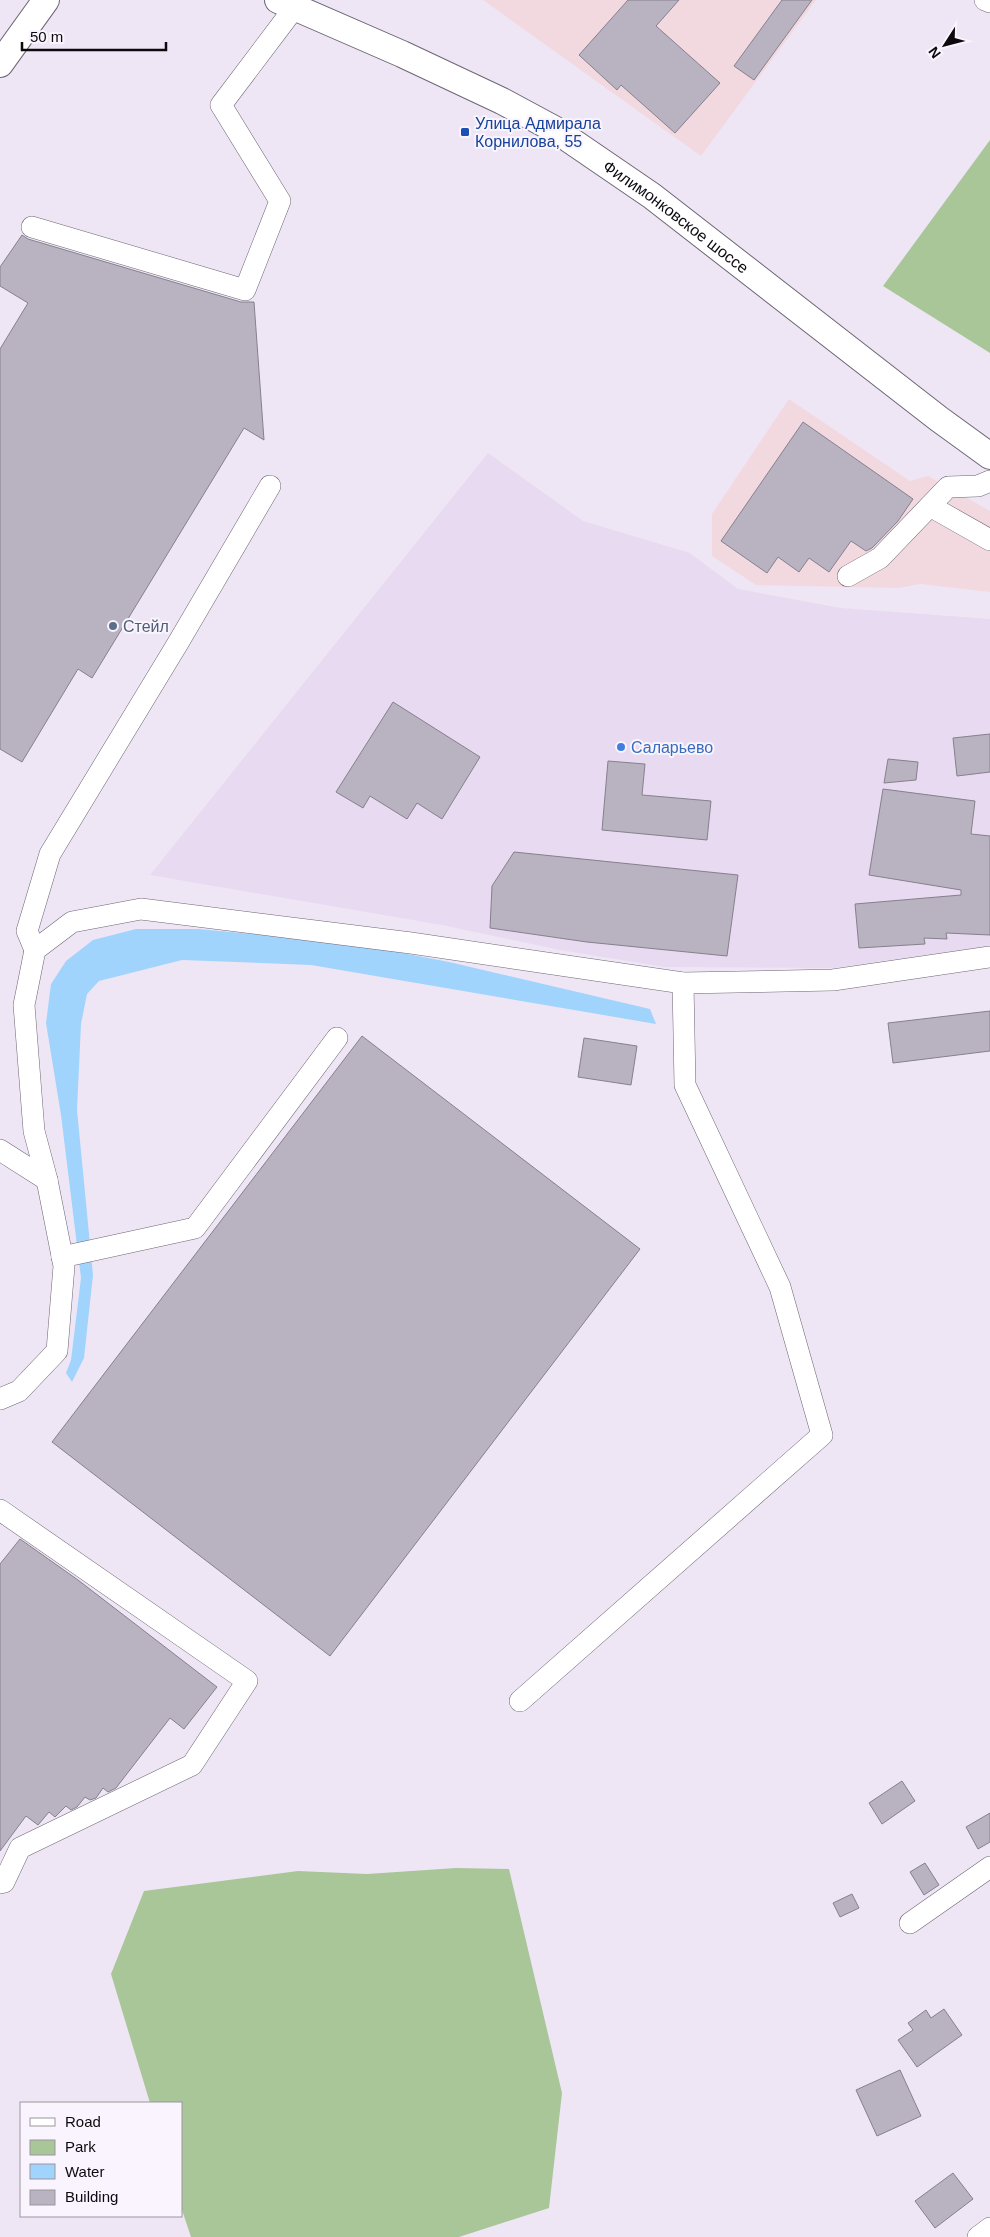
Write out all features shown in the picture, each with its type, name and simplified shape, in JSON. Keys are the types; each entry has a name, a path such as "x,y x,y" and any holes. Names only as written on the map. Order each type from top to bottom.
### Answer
{"main road":[{"path":"0,64 46,0"},
{"name":"Филимонковское шоссе","path":"286,4 418,61 502,101 554,129 652,196 939,420 990,456"}],"street":[{"path":"986,0 990,2"},
{"path":"32,226 245,290 280,201 221,106 286,4"},
{"path":"848,576 880,558 948,487 978,486 990,481"},
{"path":"0,1399 19,1391 57,1351 64,1266 47,1180 34,1131 24,1005 35,950 26,931 50,854 178,643 270,486"},
{"path":"930,506 990,540"},
{"path":"35,950 72,922 141,909 411,943 683,983 833,980 990,957"},
{"path":"520,1701 822,1435 780,1287 685,1085 683,983"},
{"path":"62,1257 195,1228 337,1038"},
{"path":"0,1150 47,1180"},
{"path":"0,1510 247,1681 192,1766 20,1848 4,1882 0,1883"},
{"path":"910,1923 990,1867"},
{"path":"978,2237 990,2228"}],"shaded area":[{"path":"483,0 816,0 701,156"},
{"path":"789,399 910,481 928,476 990,511 990,592 920,584 899,588 756,585 712,556 712,514"},
{"name":"Саларьево","path":"488,453 583,521 690,553 738,589 841,608 990,619 990,946 833,968 665,967 560,950 442,925 150,875"}],"green space":[{"path":"990,140 990,353 883,286"},
{"path":"456,1868 509,1869 562,2093 549,2208 459,2237 191,2237 182,2210 182,2102 150,2102 111,1974 144,1891 298,1871 367,1874"}],"water":[{"path":"136,929 198,929 351,943 449,962 650,1009 656,1024 311,965 182,960 99,981 87,994 81,1024 77,1110 93,1275 84,1358 72,1382 66,1373 71,1360 81,1278 61,1115 46,1023 51,984 66,961 93,940"}],"building":[{"path":"628,0 679,0 656,26 720,83 675,133 621,85 617,90 579,55"},
{"path":"782,0 812,0 754,80 734,66"},
{"path":"22,235 28,239 241,302 254,302 264,440 244,428 92,678 78,669 22,762 0,749 0,349 28,303 0,286 0,267"},
{"path":"803,422 913,499 898,521 872,548 866,551 851,541 829,572 809,558 799,572 778,557 767,573 721,541"},
{"path":"393,702 480,757 442,819 417,803 407,819 370,796 363,808 336,792"},
{"path":"990,734 990,772 957,776 953,738"},
{"path":"888,759 918,762 916,780 884,783"},
{"path":"608,761 645,764 642,795 711,801 707,840 602,830"},
{"path":"883,789 975,801 971,834 990,836 990,935 946,933 947,939 924,938 925,944 859,948 855,904 961,895 961,890 869,875"},
{"path":"514,852 738,875 727,956 587,942 490,928 492,886"},
{"path":"990,1011 990,1051 893,1063 888,1023"},
{"path":"362,1036 640,1249 330,1656 52,1442"},
{"path":"584,1038 637,1046 631,1085 578,1077"},
{"path":"20,1539 78,1580 217,1687 184,1729 170,1718 116,1788 108,1792 103,1788 96,1798 90,1800 85,1797 77,1807 71,1810 66,1806 55,1817 49,1812 38,1825 26,1816 0,1851 0,1564"},
{"path":"902,1781 915,1801 882,1824 869,1803"},
{"path":"990,1813 990,1842 978,1849 966,1827"},
{"path":"925,1863 939,1885 924,1895 910,1872"},
{"path":"852,1894 859,1908 840,1917 833,1903"},
{"path":"944,2009 962,2035 917,2067 898,2040 913,2030 908,2023 926,2010 931,2018"},
{"path":"900,2070 921,2116 877,2136 856,2090"},
{"path":"953,2173 973,2199 935,2228 915,2201"}],"place":[{"name":"Улица Адмирала Корнилова, 55","path":"465,132"},
{"name":"Стейл","path":"113,626"},
{"name":"Саларьево","path":"621,747"}]}
